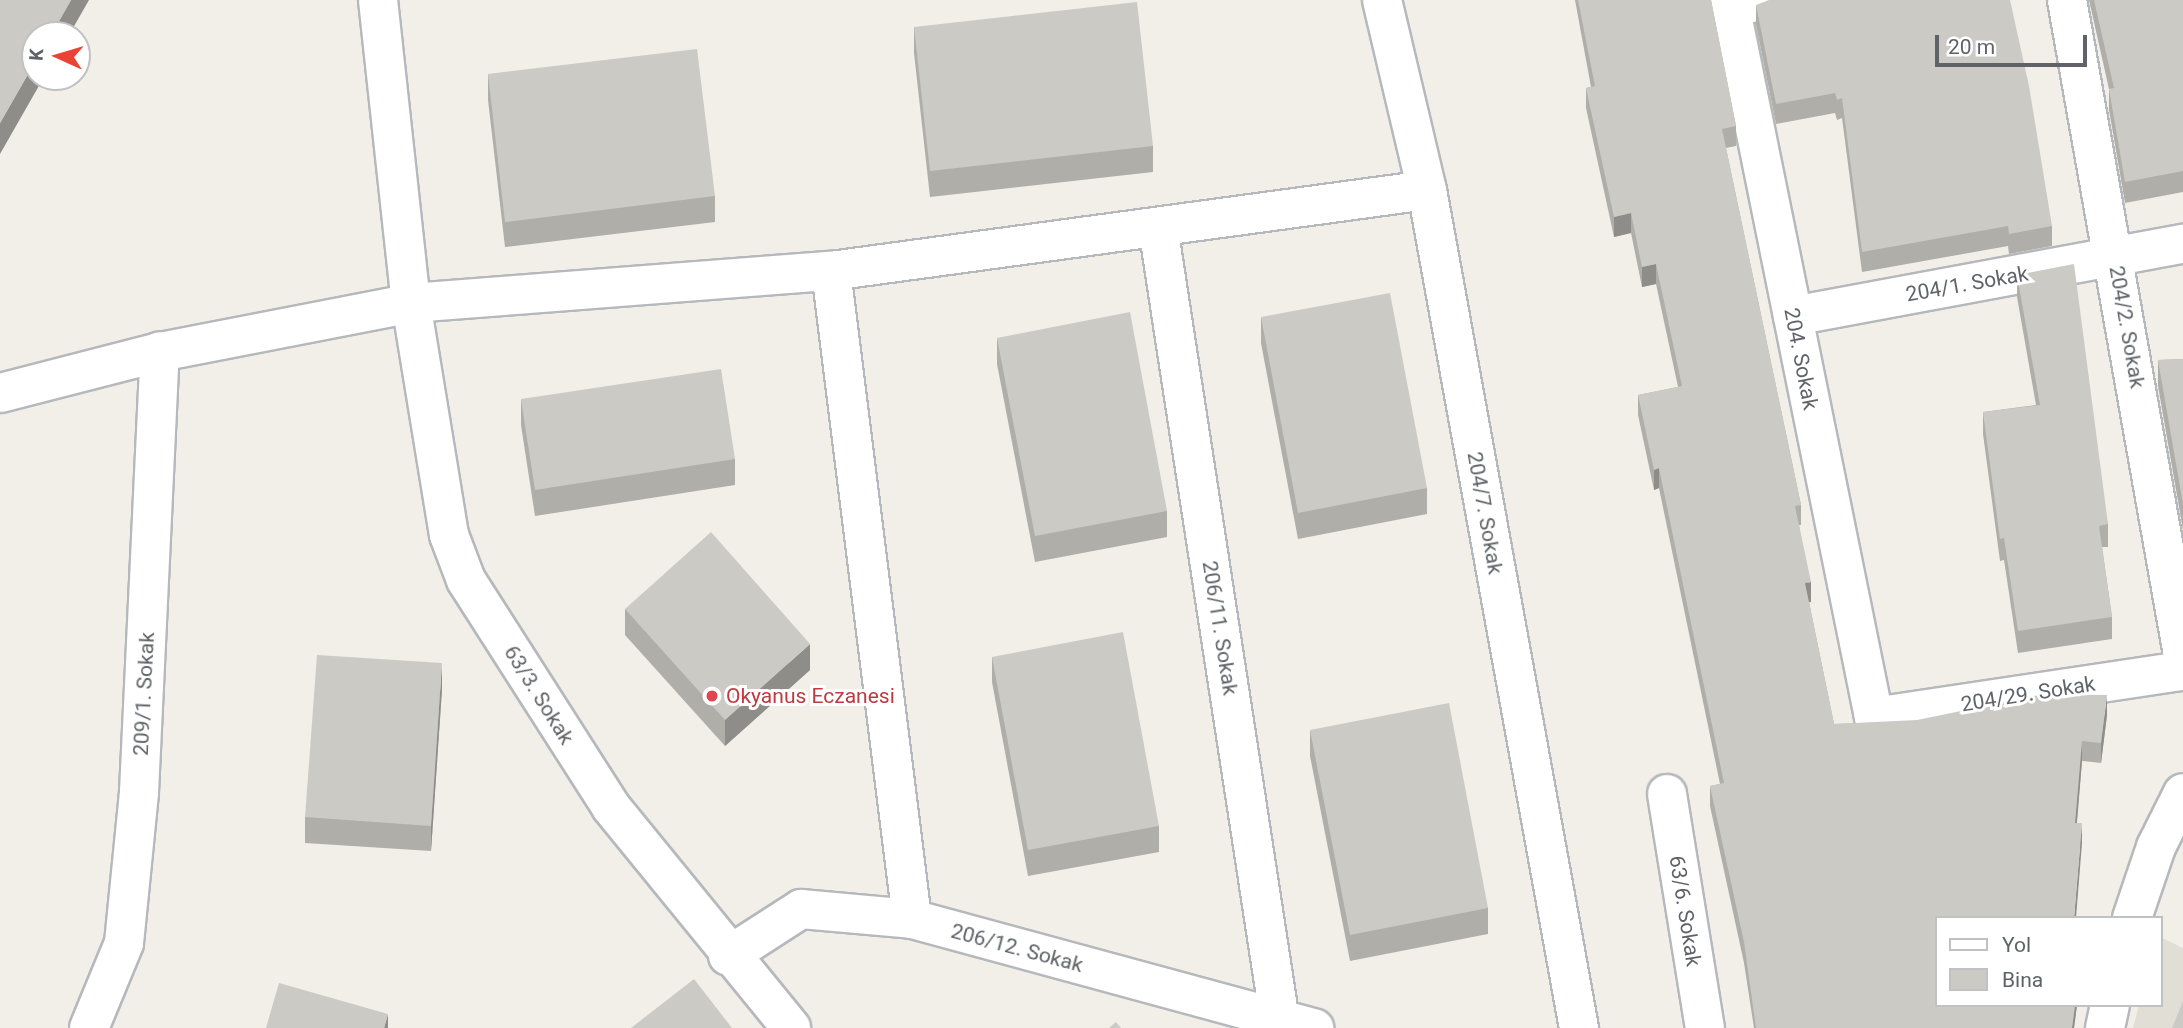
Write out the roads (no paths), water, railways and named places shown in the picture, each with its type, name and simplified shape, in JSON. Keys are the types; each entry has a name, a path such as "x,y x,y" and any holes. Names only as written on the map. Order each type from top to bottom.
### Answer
{"street":[{"name":"63/3. Sokak","path":"378,0 411,303 449,535 466,580 611,807 728,956 791,1028"},
{"name":"204/7. Sokak","path":"1382,0 1427,190 1579,1028"},
{"name":"204/2. Sokak","path":"2067,0 2116,257 2183,655"},
{"name":"204. Sokak","path":"1742,3 1793,316 1874,717"},
{"path":"0,393 160,352 411,303 831,271 1427,190"},
{"name":"206/11. Sokak","path":"1158,227 1292,1025"},
{"name":"204/1. Sokak","path":"1793,316 2183,244"},
{"path":"831,271 912,919"},
{"name":"209/1. Sokak","path":"89,1028 124,943 139,792 160,352"},
{"name":"204/29. Sokak","path":"1874,717 2183,671"},
{"path":"2133,916 2170,854 2183,793"},
{"name":"63/6. Sokak","path":"1667,794 1705,1028"},
{"name":"206/12. Sokak","path":"728,956 801,909 912,919 1292,1025"},
{"path":"2105,1028 2110,1007"}],"place":[{"name":"Okyanus Eczanesi","path":"712,696"}]}
